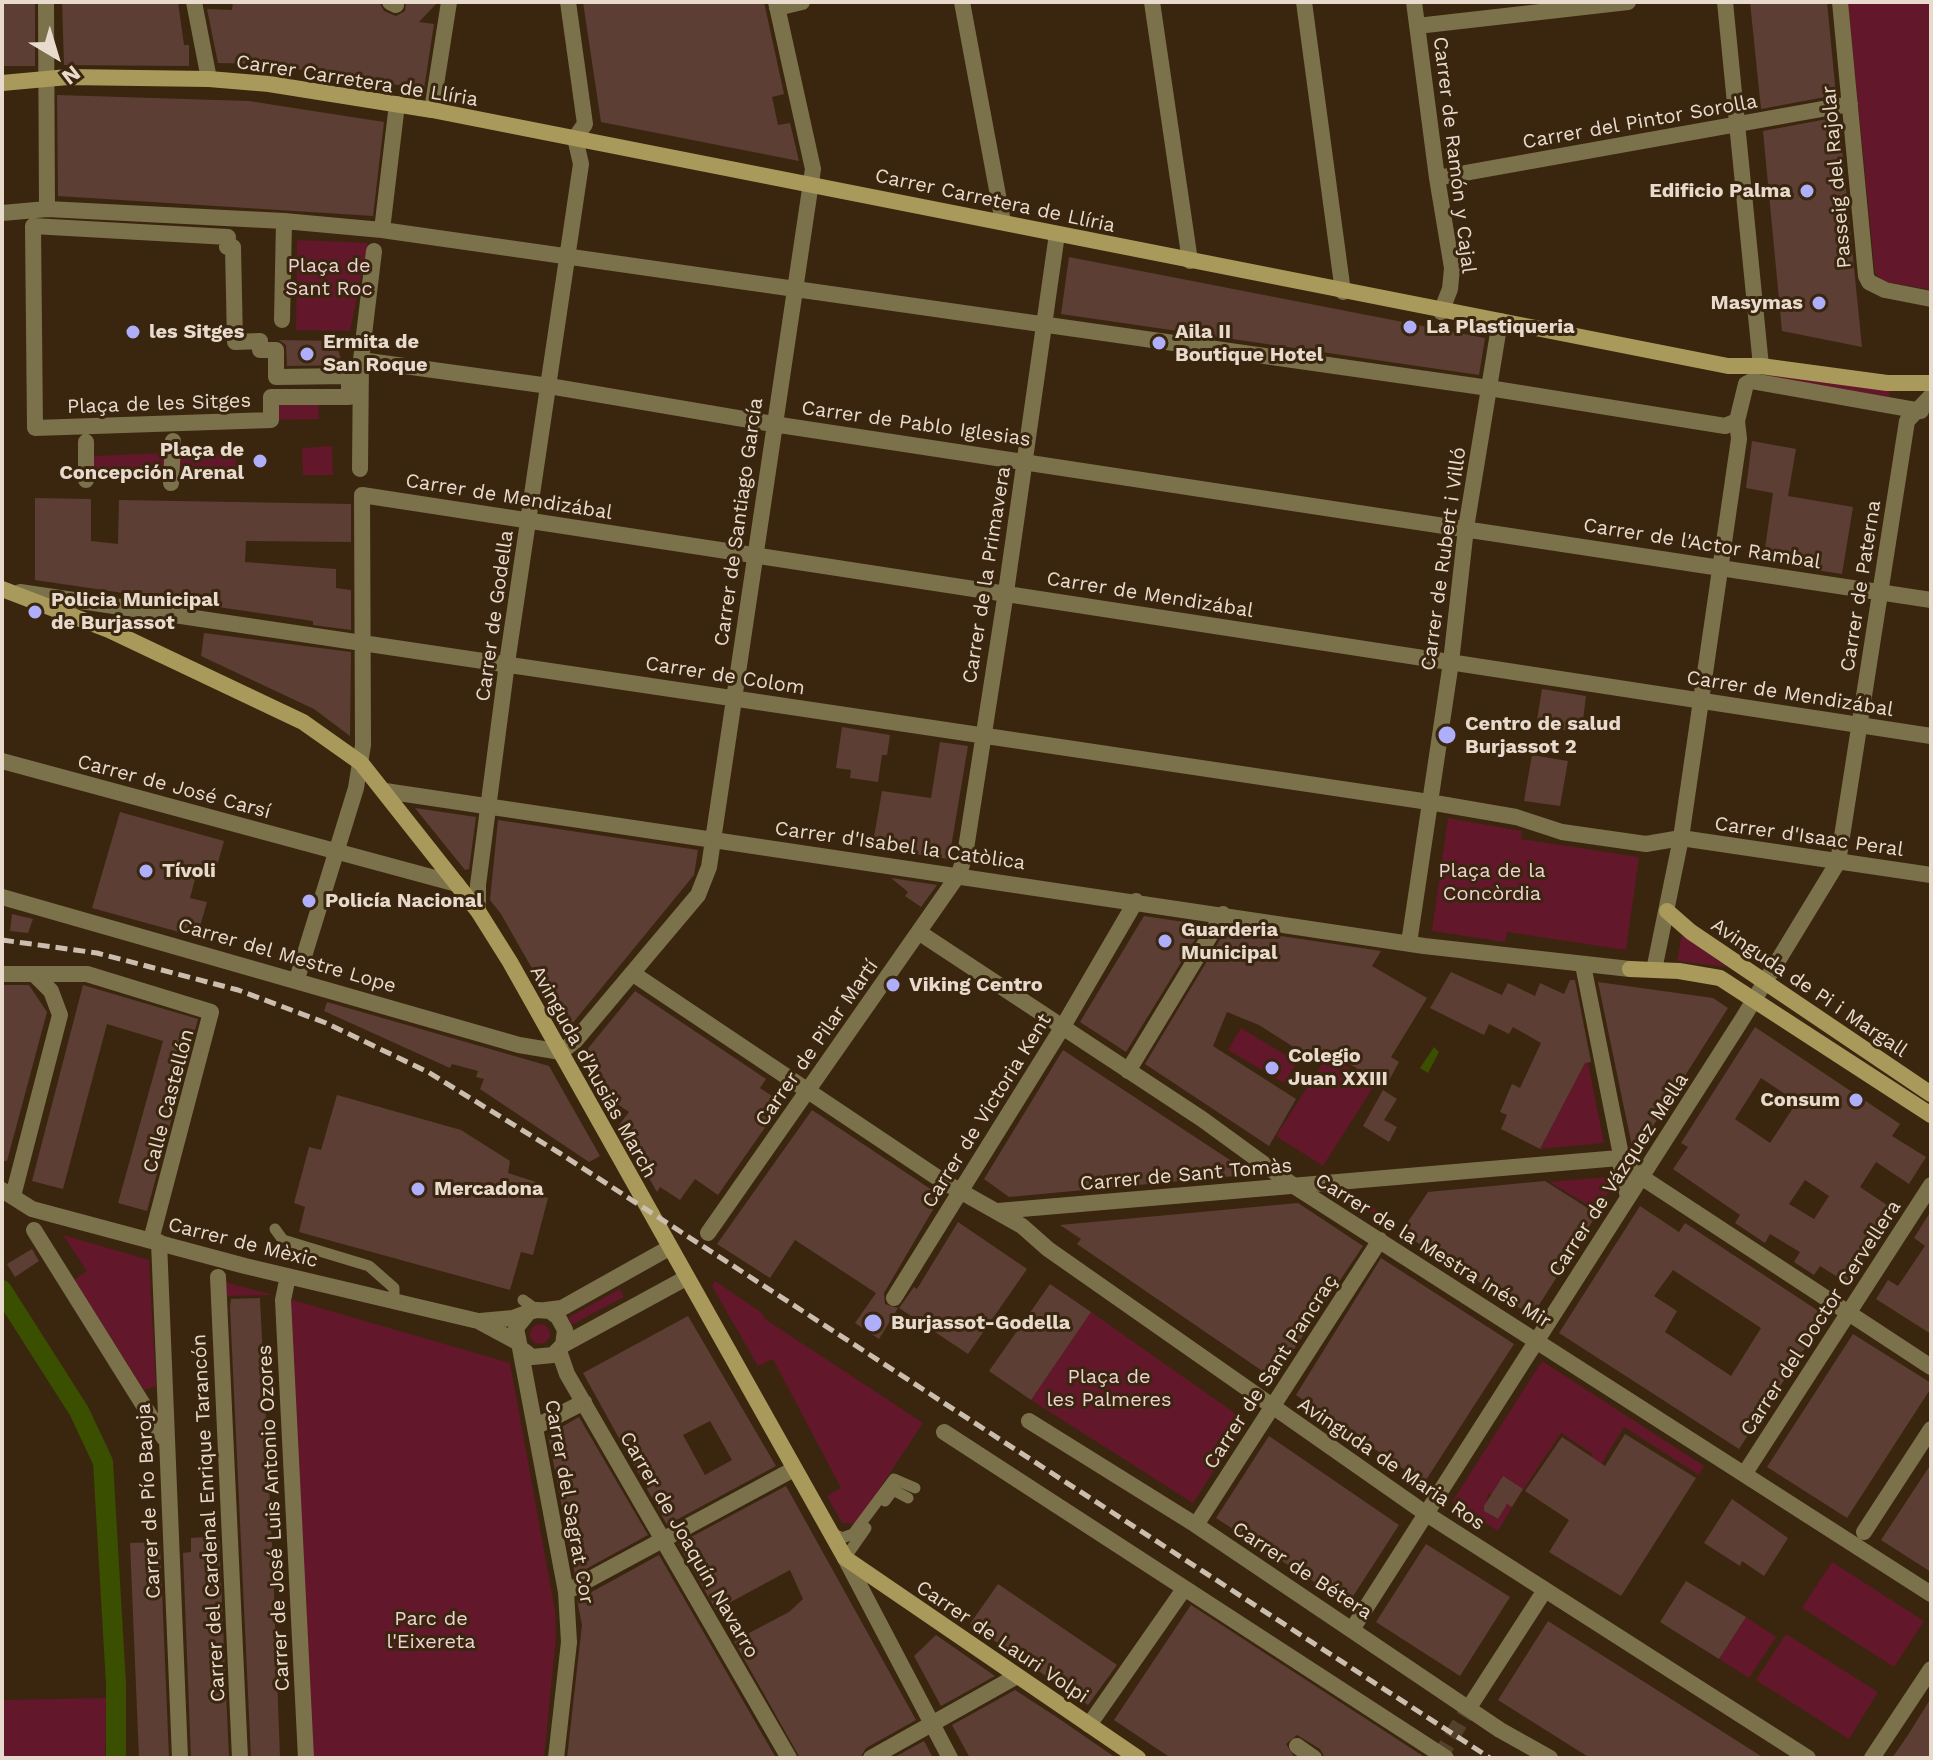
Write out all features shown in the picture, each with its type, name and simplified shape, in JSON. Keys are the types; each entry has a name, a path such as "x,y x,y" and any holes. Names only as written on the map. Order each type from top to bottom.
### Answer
{"street":[{"path":"46,2 47,209"},
{"path":"194,2 209,79"},
{"path":"432,110 449,2"},
{"name":"Carrer de Godella","path":"478,911 507,663 581,164 575,138 585,124 568,2"},
{"path":"777,5 802,2"},
{"path":"962,2 1003,222"},
{"path":"1152,2 1190,261"},
{"path":"1304,2 1343,292"},
{"name":"Carrer de Ramón y Cajal","path":"1414,2 1452,268 1450,289 1441,312"},
{"path":"1417,26 1628,2"},
{"path":"1725,2 1761,366"},
{"name":"Passeig del Rajolar","path":"1840,2 1866,276 1869,282 1885,290 1931,299"},
{"name":"Carrer de Santiago García","path":"561,1052 575,1041 703,888 735,699 773,424 813,169 777,5"},
{"name":"Carrer Carretera de Llíria","path":"2,83 48,79 209,79 269,84 432,110 1441,312 1728,366 1761,366 1867,381 1931,383"},
{"path":"382,230 397,104"},
{"name":"Carrer del Pintor Sorolla","path":"1437,178 1850,104"},
{"path":"2,213 47,209 284,221 382,230 1489,388 1725,426 1737,421"},
{"path":"282,320 284,221"},
{"name":"Plaça de les Sitges","path":"33,226 228,237 227,247 233,247 235,342 260,341 260,350 276,350 276,377 349,376 349,397 271,397 271,420 35,428 33,226"},
{"name":"Carrer de la Primavera","path":"959,874 965,855 1006,592 1041,323 1057,234"},
{"path":"360,469 361,360 374,251"},
{"name":"Carrer de Rubert i Villó","path":"1429,802 1451,662 1466,528 1500,321"},
{"name":"Carrer de Pablo Iglesias","path":"361,360 549,386 773,424 1466,528"},
{"path":"1654,970 1681,838 1739,439 1737,421 1742,391 1752,381 1922,411 1931,396"},
{"name":"Carrer de Paterna","path":"1838,862 1907,421 1922,411"},
{"path":"171,483 173,441"},
{"path":"86,442 86,480"},
{"name":"Carrer de Mendizábal","path":"364,642 362,495 1931,736"},
{"name":"Carrer de l'Actor Rambal","path":"1466,528 1931,600"},
{"name":"Carrer de Colom","path":"8,590 1429,802"},
{"name":"Avinguda d'Ausiàs March","path":"8,590 109,630 303,722 361,763 385,791 478,911 561,1052 845,1558 950,1758"},
{"path":"297,979 361,763 364,642"},
{"name":"Carrer de José Carsí","path":"2,761 457,884"},
{"name":"Carrer d'Isabel la Catòlica","path":"385,791 1409,943"},
{"path":"1628,1197 1583,965 1409,943 1429,802 1516,817 1562,832 1646,844 1681,838"},
{"name":"Carrer d'Isaac Peral","path":"1681,838 1931,875"},
{"name":"Carrer de Vázquez Mella","path":"1353,1628 1755,998 1838,862"},
{"name":"Carrer de Pilar Martí","path":"708,1233 959,874"},
{"name":"Carrer del Mestre Lope","path":"2,897 519,1045 561,1052"},
{"name":"Carrer de Victoria Kent","path":"894,1298 1062,1028 1136,901"},
{"name":"Avinguda de Pi i Margall","path":"1667,911 1691,932 1931,1094"},
{"path":"1128,1071 1223,914"},
{"name":"Carrer de la Mestra Inés Mir","path":"920,933 1253,1155 1294,1186 1931,1594"},
{"name":"Avinguda de Pi i Margall","path":"1583,965 1704,973 1720,978 1931,1115"},
{"name":"Avinguda de Maria Ros","path":"632,973 944,1182 997,1211 1425,1513 1808,1758"},
{"path":"2,974 34,974 51,991 60,1015 7,1193"},
{"name":"Calle Castellón","path":"34,974 87,974 211,1012 155,1241"},
{"path":"1242,1189 1254,1177 1253,1155"},
{"path":"1619,1158 1640,1178 1931,1367"},
{"name":"Carrer de Sant Tomàs","path":"997,1211 1619,1158"},
{"name":"Carrer del Doctor Cervellera","path":"1745,1473 1931,1185"},
{"name":"Carrer de Mèxic","path":"7,1193 32,1209 288,1276 478,1321 518,1345"},
{"path":"1038,1239 1037,1221 1051,1207"},
{"path":"34,1230 165,1440"},
{"name":"Carrer de Sant Pancraç","path":"1196,1525 1380,1240"},
{"name":"Carrer de Pío Baroja","path":"155,1241 180,1758"},
{"name":"Carrer de Mèxic","path":"478,1321 533,1308 562,1308 669,1248"},
{"name":"Carrer de José Luis Antonio Ozores","path":"288,1276 283,1300 306,1758"},
{"name":"Carrer del Cardenal Enrique Tarancón","path":"218,1277 240,1758"},
{"path":"561,1348 563,1323 533,1308 516,1328 518,1345 539,1359 561,1348 686,1278"},
{"name":"Carrer del Sagrat Cor","path":"518,1345 566,1592 569,1642 556,1758"},
{"name":"Carrer de Joaquín Navarro","path":"561,1348 560,1359 789,1758"},
{"path":"535,1427 584,1402"},
{"name":"Carrer de Bétera","path":"1029,1421 1196,1525 1500,1730 1550,1758"},
{"path":"1864,1532 1931,1429"},
{"path":"944,1432 1446,1758"},
{"path":"566,1592 794,1469"},
{"name":"Carrer de Lauri Volpi","path":"845,1558 1138,1758"},
{"path":"1089,1725 1184,1589"},
{"path":"1472,1703 1545,1590"},
{"path":"1872,1758 1931,1669"},
{"path":"871,1758 1017,1676"},
{"path":"1297,1746 1314,1758"}],"lane":[{"path":"275,1229 283,1240 369,1266 394,1288 394,1300"},
{"path":"829,1530 842,1538 853,1534 894,1479 912,1493 891,1492 845,1558"}],"green space":[{"path":"1848,2 1931,2 1931,290 1883,281 1875,273"},
{"name":"Plaça de Sant Roc","path":"297,240 368,243 350,331 296,330"},
{"path":"1761,374 1890,389 1889,400 1764,375"},
{"path":"271,397 318,397 319,419 271,420"},
{"path":"332,446 333,475 303,475 302,448"},
{"path":"236,452 236,471 177,470 177,453"},
{"path":"167,453 167,470 92,469 92,456"},
{"name":"Plaça de la Concòrdia","path":"1448,818 1522,831 1521,839 1639,857 1626,950 1507,932 1505,942 1432,931"},
{"path":"1682,935 1727,967 1677,961"},
{"path":"1241,1028 1297,1062 1284,1083 1228,1050"},
{"path":"1328,1055 1375,1084 1323,1166 1276,1136"},
{"path":"1585,1063 1588,1063 1604,1143 1540,1149"},
{"path":"1608,1177 1611,1189 1596,1210 1550,1182"},
{"path":"1343,1188 1397,1223 1394,1227 1340,1192"},
{"path":"63,1235 149,1260 156,1386 144,1390 74,1280 87,1271"},
{"path":"715,1281 762,1313 765,1319 923,1423 856,1524 842,1523 827,1496 841,1488 773,1359 758,1366 712,1286"},
{"path":"225,1282 273,1295 226,1296"},
{"path":"620,1289 624,1297 571,1325 569,1317"},
{"name":"Parc de l'Eixereta","path":"289,1299 510,1363 555,1611 556,1637 544,1758 312,1758"},
{"name":"Plaça de les Palmeres","path":"1091,1312 1246,1421 1193,1503 1031,1400"},
{"path":"540,1324 547,1327 550,1334 547,1341 540,1344 533,1341 530,1334 533,1327"},
{"path":"1542,1361 1704,1466 1699,1475 1624,1427 1591,1481 1580,1474 1593,1454 1561,1433 1516,1500 1503,1476 1491,1495 1488,1493 1485,1511 1497,1519 1504,1503 1512,1507 1498,1531 1452,1502"},
{"path":"1832,1562 1924,1621 1894,1667 1802,1608"},
{"path":"1746,1617 1776,1637 1749,1678 1719,1659"},
{"path":"1786,1634 1878,1692 1849,1739 1756,1680"},
{"path":"106,1698 105,1758 2,1758 2,1700"}],"shaded area":[{"path":"1434,1047 1439,1052 1428,1073 1420,1068"}],"building":[{"path":"2,2 35,2 35,66 2,66"},
{"path":"62,2 178,2 184,45 189,45 189,66 64,65"},
{"path":"233,2 379,2 384,11 396,16 405,11 406,2 438,2 419,22 434,24 424,89 263,64 218,63 207,9 232,10"},
{"path":"583,2 764,2 784,94 772,97 778,125 790,123 799,161 601,122"},
{"path":"1750,2 1827,2 1836,95 1761,109"},
{"path":"57,95 249,101 384,122 373,216 58,196"},
{"path":"1838,117 1862,347 1782,331 1763,131"},
{"path":"1069,257 1485,338 1479,375 1061,314"},
{"path":"279,340 335,341 343,365 287,366 286,345"},
{"path":"1752,441 1796,449 1788,496 1853,507 1842,574 1763,562 1773,493 1746,488"},
{"path":"35,498 91,499 91,541 118,544 119,500 351,504 351,542 246,541 245,562 336,569 336,588 351,590 351,630 313,625 313,621 35,580"},
{"path":"204,633 351,652 350,736 314,709 201,656"},
{"path":"1542,689 1586,696 1582,728 1573,726 1572,731 1536,726"},
{"path":"842,727 890,735 887,755 882,755 878,782 850,778 851,770 836,768"},
{"path":"940,742 968,746 949,859 872,848 882,791 931,798"},
{"path":"1532,755 1568,761 1560,806 1524,801"},
{"path":"415,808 476,817 469,869 465,870"},
{"name":"Tívoli","path":"120,812 224,841 215,873 198,868 190,898 207,902 197,937 92,908"},
{"path":"498,820 698,850 694,875 567,1030 490,900"},
{"path":"891,878 937,885 921,907 905,896 908,892"},
{"path":"12,914 33,919 28,933 10,931"},
{"path":"1144,916 1204,925 1126,1052 1080,1022"},
{"name":"Colegio Juan XXIII","path":"1227,928 1381,951 1372,966 1427,998 1391,1057 1399,1062 1386,1086 1325,1049 1317,1062 1259,1025 1227,1012 1213,1046 1296,1099 1269,1146 1145,1064"},
{"path":"1451,972 1502,995 1508,983 1535,996 1540,983 1564,994 1570,980 1575,980 1591,1062 1585,1063 1540,1149 1501,1129 1507,1115 1500,1112 1512,1084 1520,1088 1541,1043 1513,1027 1509,1034 1489,1024 1484,1035 1430,1008"},
{"path":"1598,982 1713,998 1728,1008 1634,1156"},
{"path":"2,985 29,985 47,1012 7,1161 2,1161"},
{"path":"83,985 198,1019 147,1211 118,1203 163,1041 107,1024 63,1189 32,1181"},
{"path":"635,991 766,1079 760,1088 782,1103 718,1195 695,1179 680,1200 660,1187 657,1192 619,1125 629,1112 601,1093 581,1057"},
{"path":"327,1002 549,1066 600,1156 589,1162 480,1089 484,1079 476,1077 478,1071 452,1064 450,1068 324,1011"},
{"path":"1755,1027 1900,1124 1892,1136 1926,1157 1909,1184 1876,1162 1860,1187 1893,1209 1847,1283 1820,1266 1814,1275 1794,1262 1800,1252 1770,1234 1765,1243 1735,1223 1740,1215 1673,1169 1688,1147 1681,1143","holes":["1761,1078 1797,1102 1770,1143 1735,1119","1805,1180 1829,1196 1814,1219 1789,1204"]},
{"path":"1063,1050 1236,1164 1235,1176 1009,1197 984,1179"},
{"path":"1383,1090 1397,1099 1384,1120 1397,1127 1389,1142 1363,1126"},
{"name":"Mercadona","path":"337,1095 461,1130 510,1161 508,1173 539,1183 537,1195 548,1198 533,1255 521,1252 510,1290 299,1232 305,1207 294,1203 309,1147 321,1150"},
{"path":"812,1110 941,1196 884,1293 885,1304 898,1308 879,1339 855,1323 876,1293 795,1240 770,1278 717,1244"},
{"path":"1545,1181 1597,1214 1532,1316 1401,1232 1428,1192"},
{"path":"1298,1203 1363,1246 1274,1379 1077,1244 1081,1239 1060,1225"},
{"path":"1640,1206 1679,1232 1685,1223 1826,1316 1739,1449 1559,1333","holes":["1673,1270 1761,1328 1731,1376 1665,1332 1677,1311 1654,1296"]},
{"path":"1931,1211 1931,1334 1876,1299 1888,1280 1898,1286 1925,1246 1914,1238"},
{"path":"958,1222 1027,1269 968,1354 899,1308 914,1287 917,1289"},
{"path":"32,1249 39,1261 15,1277 7,1264"},
{"path":"1381,1258 1514,1344 1424,1483 1296,1395"},
{"path":"1050,1284 1091,1312 1031,1400 989,1371"},
{"path":"260,1298 280,1758 251,1758 230,1307 231,1299"},
{"path":"688,1316 776,1466 667,1525 583,1373","holes":["710,1421 732,1460 705,1475 683,1435"]},
{"path":"1853,1334 1931,1383 1931,1388 1847,1518 1767,1467"},
{"path":"579,1417 648,1535 575,1575 548,1435"},
{"path":"1625,1434 1696,1478 1621,1596 1549,1552 1569,1520 1525,1491 1562,1437 1605,1466"},
{"path":"1269,1436 1399,1525 1348,1604 1216,1518"},
{"path":"1931,1464 1931,1572 1881,1540"},
{"path":"1503,1476 1523,1489 1512,1507 1507,1504 1498,1519 1484,1511 1484,1506"},
{"path":"786,1486 916,1720 866,1748 860,1758 800,1758 734,1641 789,1612 803,1599 790,1570 716,1610 678,1544"},
{"path":"1732,1499 1788,1538 1764,1576 1742,1561 1740,1566 1704,1543"},
{"path":"219,1536 229,1758 191,1758 183,1553 191,1552 191,1538"},
{"path":"160,1542 169,1758 139,1758 130,1543"},
{"path":"1426,1544 1510,1597 1460,1676 1376,1622"},
{"path":"659,1555 776,1758 567,1758 582,1625 577,1600"},
{"path":"1686,1581 1746,1617 1719,1659 1660,1622"},
{"path":"998,1584 1117,1665 1088,1705 970,1624"},
{"path":"1191,1605 1426,1758 1325,1758 1320,1749 1297,1735 1286,1744 1295,1758 1171,1758 1114,1720"},
{"path":"1548,1621 1764,1758 1590,1758 1498,1700"},
{"path":"936,1635 995,1676 941,1706 914,1656"},
{"path":"1015,1690 1116,1758 970,1758 952,1725"},
{"path":"1931,1698 1931,1758 1892,1758 1908,1735"},
{"path":"924,1741 933,1758 893,1758"}],"waterway":[{"path":"2,1290 79,1411 103,1462 116,1684 116,1758"}],"tunnel":[{"path":"1439,1758 1472,1703"}],"railway":[{"path":"2,940 97,953 238,990 326,1023 428,1072 561,1154 1490,1758"}],"place":[{"name":"Edificio Palma","path":"1807,191"},
{"name":"Masymas","path":"1819,303"},
{"name":"La Plastiqueria","path":"1410,327"},
{"name":"les Sitges","path":"133,332"},
{"name":"Aila II Boutique Hotel","path":"1159,343"},
{"name":"Ermita de San Roque","path":"307,354"},
{"name":"Plaça de Concepción Arenal","path":"260,461"},
{"name":"Policia Municipal de Burjassot","path":"35,612"},
{"name":"Centro de salud Burjassot 2","path":"1447,735"},
{"name":"Tívoli","path":"146,871"},
{"name":"Policía Nacional","path":"309,901"},
{"name":"Guarderia Municipal","path":"1165,941"},
{"name":"Viking Centro","path":"893,985"},
{"name":"Colegio Juan XXIII","path":"1272,1068"},
{"name":"Consum","path":"1856,1100"},
{"name":"Mercadona","path":"418,1189"},
{"name":"Burjassot-Godella","path":"873,1323"}]}
